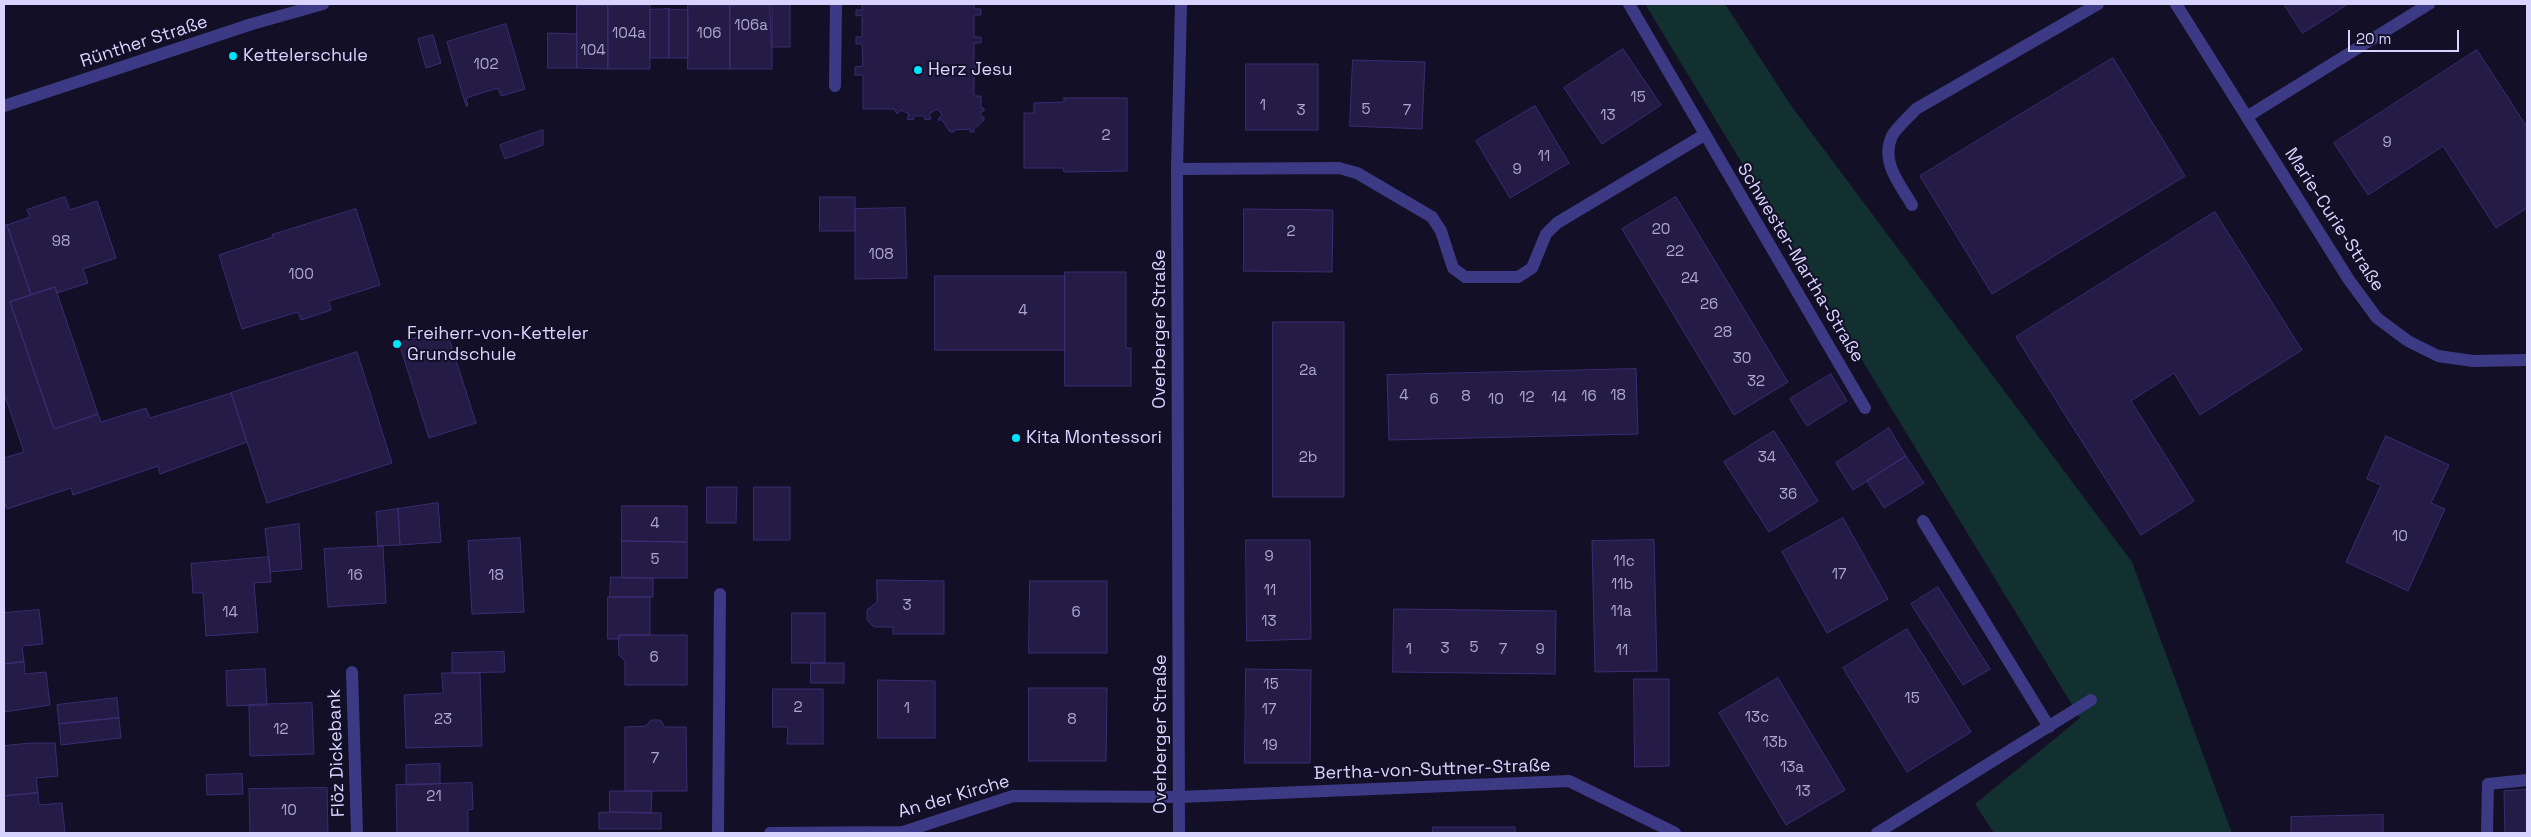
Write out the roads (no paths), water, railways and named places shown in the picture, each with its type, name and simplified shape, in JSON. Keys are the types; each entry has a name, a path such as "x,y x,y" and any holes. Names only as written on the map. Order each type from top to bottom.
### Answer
{"street":[{"name":"Rünther Straße","path":"4,106 252,24 323,4"},
{"path":"836,4 836,86"},
{"name":"Overberger Straße","path":"1179,833 1177,169 1181,4"},
{"name":"Schwester-Martha-Straße","path":"1629,4 1865,408"},
{"path":"1912,205 1889,164 1888,149 1893,135 1916,109 2098,4"},
{"name":"Marie-Curie-Straße","path":"2176,4 2248,116 2349,280 2377,318 2408,341 2438,356 2473,361 2527,360"},
{"path":"2248,116 2429,4"},
{"path":"1177,169 1339,168 1357,173 1432,217 1441,231 1453,268 1464,277 1518,277 1532,268 1546,234 1557,223 1704,135"},
{"path":"1923,520 2049,727"},
{"path":"718,833 720,594"},
{"name":"Flöz Dickebank","path":"352,672 357,833"},
{"path":"1877,833 2091,700"},
{"path":"2487,833 2488,784 2527,780"},
{"name":"Bertha-von-Suttner-Straße","path":"1178,798 1569,782 1675,833"},
{"name":"An der Kirche","path":"770,833 903,832 1013,796 1178,798"}],"place":[{"name":"Kettelerschule","path":"233,56"},
{"name":"Herz Jesu","path":"918,70"},
{"name":"Freiherr-von-Ketteler Grundschule","path":"397,344"},
{"name":"Kita Montessori","path":"1016,438"}]}
